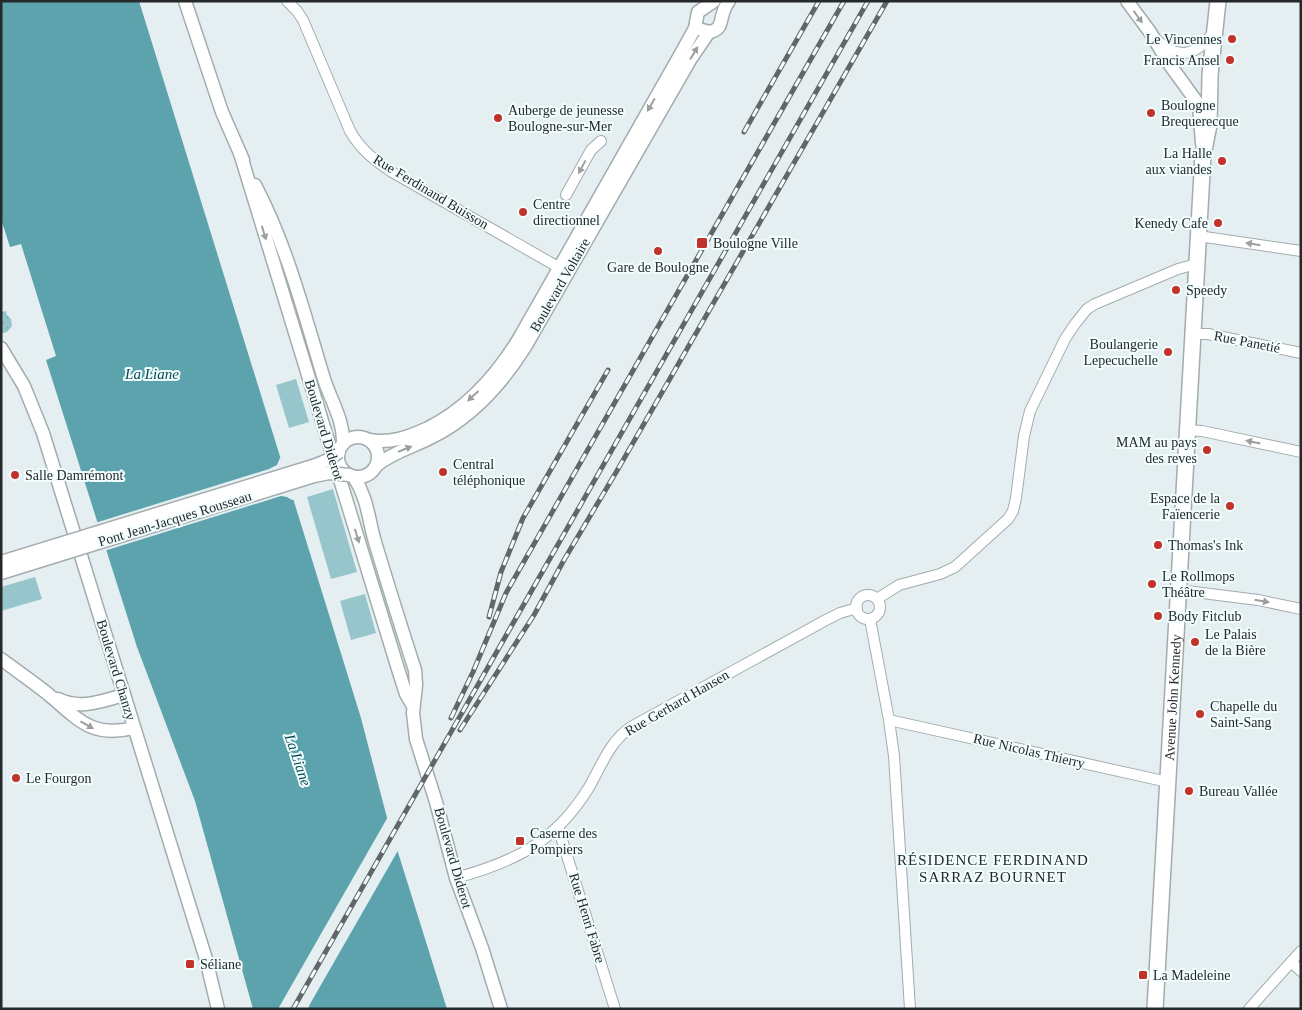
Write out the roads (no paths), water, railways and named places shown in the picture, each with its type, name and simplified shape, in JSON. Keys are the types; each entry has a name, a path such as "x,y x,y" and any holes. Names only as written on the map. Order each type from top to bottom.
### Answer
{"main road":[{"name":"Avenue John Kennedy","path":"1155,1009 1196,266 1203,155 1209,125 1210,75 1218,1"}],"street":[{"name":"Boulevard Diderot","path":"185,1 222,112 278,234 342,426 341,448"},
{"name":"Boulevard Voltaire","path":"366,439 389,442 411,436 447,417 473,397 490,380 507,358 563,270 702,39 709,32 719,28 722,15 729,1"},
{"path":"1127,1 1199,105 1203,155"},
{"name":"Rue Ferdinand Buisson","path":"290,2 307,27 350,131 366,154 392,172 563,270"},
{"name":"Boulevard Voltaire","path":"374,469 391,455 424,441 450,427 484,400 503,380 516,362 563,270 694,31 699,11 711,4 722,15"},
{"path":"697,22 700,28 709,32"},
{"path":"1150,32 1166,48 1182,53 1198,48 1214,32"},
{"path":"566,195 591,150 601,141"},
{"name":"Boulevard Diderot","path":"240,153 398,669 406,694 413,706"},
{"path":"1198,236 1301,251"},
{"path":"877,599 900,585 951,569 1008,519 1015,505 1024,436 1030,411 1066,340 1087,309 1100,301 1178,269 1196,266"},
{"name":"Rue Panetié","path":"1192,334 1208,334 1301,353"},
{"name":"Boulevard Chanzy","path":"1,348 24,386 34,410 219,1005"},
{"name":"Boulevard Diderot","path":"336,407 350,426 366,439"},
{"path":"1187,430 1202,431 1301,452"},
{"path":"353,438 366,439 378,452 374,469 364,477 351,476 340,465 341,448 353,438"},
{"name":"Pont Jean-Jacques Rousseau","path":"1,562 316,465 328,460 341,448"},
{"name":"Boulevard Diderot","path":"370,515 370,490 374,469"},
{"name":"Pont Jean-Jacques Rousseau","path":"1,573 323,474 351,476"},
{"name":"Boulevard Diderot","path":"351,476 363,492 375,542 415,670 416,685 413,706 416,739 436,802 456,878 482,948 501,1009"},
{"path":"1179,590 1250,599 1301,609"},
{"path":"865,596 873,596 877,599 880,611 876,617 870,619 862,617 856,608 859,600 865,596"},
{"name":"Rue Gerhard Hansen","path":"456,878 524,854 545,839 577,805 614,743 626,730 831,617 856,608"},
{"path":"870,619 894,756 910,1009"},
{"path":"1,659 49,695 64,709 92,728 111,731 134,728"},
{"path":"49,695 68,703 82,706 124,695"},
{"name":"Rue Nicolas Thierry","path":"889,720 1168,782"},
{"name":"Rue Henri Fabre","path":"558,827 615,1009"},
{"path":"1249,1009 1301,952"},
{"path":"1291,962 1301,970"}],"water":[{"name":"La Liane","path":"1,1 139,1 361,718 386,814 447,1009 253,1009 195,801 137,647 46,360 56,356 21,244 10,247 1,219"}],"railway":[{"path":"744,132 819,1"},
{"path":"451,718 473,672 506,593 844,1"},
{"path":"293,1009 868,1"},
{"path":"460,730 534,615 887,1"},
{"path":"489,617 501,572 523,518 608,370"}],"place":[{"name":"Le Vincennes","path":"1232,39"},
{"name":"Francis Ansel","path":"1230,60"},
{"name":"Boulogne Brequerecque","path":"1151,113"},
{"name":"Auberge de jeunesse Boulogne-sur-Mer","path":"498,118"},
{"name":"La Halle aux viandes","path":"1222,161"},
{"name":"Centre directionnel","path":"523,212"},
{"name":"Kenedy Cafe","path":"1218,223"},
{"name":"Boulogne Ville","path":"702,243"},
{"name":"Gare de Boulogne","path":"658,251"},
{"name":"Speedy","path":"1176,290"},
{"name":"Boulangerie Lepecuchelle","path":"1168,352"},
{"name":"MAM au pays des reves","path":"1207,450"},
{"name":"Central téléphonique","path":"443,472"},
{"name":"Salle Damrémont","path":"15,475"},
{"name":"Espace de la Faïencerie","path":"1230,506"},
{"name":"Thomas's Ink","path":"1158,545"},
{"name":"Le Rollmops Théâtre","path":"1152,584"},
{"name":"Body Fitclub","path":"1158,616"},
{"name":"Le Palais de la Bière","path":"1195,642"},
{"name":"Chapelle du Saint-Sang","path":"1200,714"},
{"name":"Le Fourgon","path":"16,778"},
{"name":"Bureau Vallée","path":"1189,791"},
{"name":"Caserne des Pompiers","path":"520,841"},
{"name":"Séliane","path":"190,964"},
{"name":"La Madeleine","path":"1143,975"}],"district":[{"name":"RÉSIDENCE FERDINAND SARRAZ BOURNET","path":"993,868"}]}
